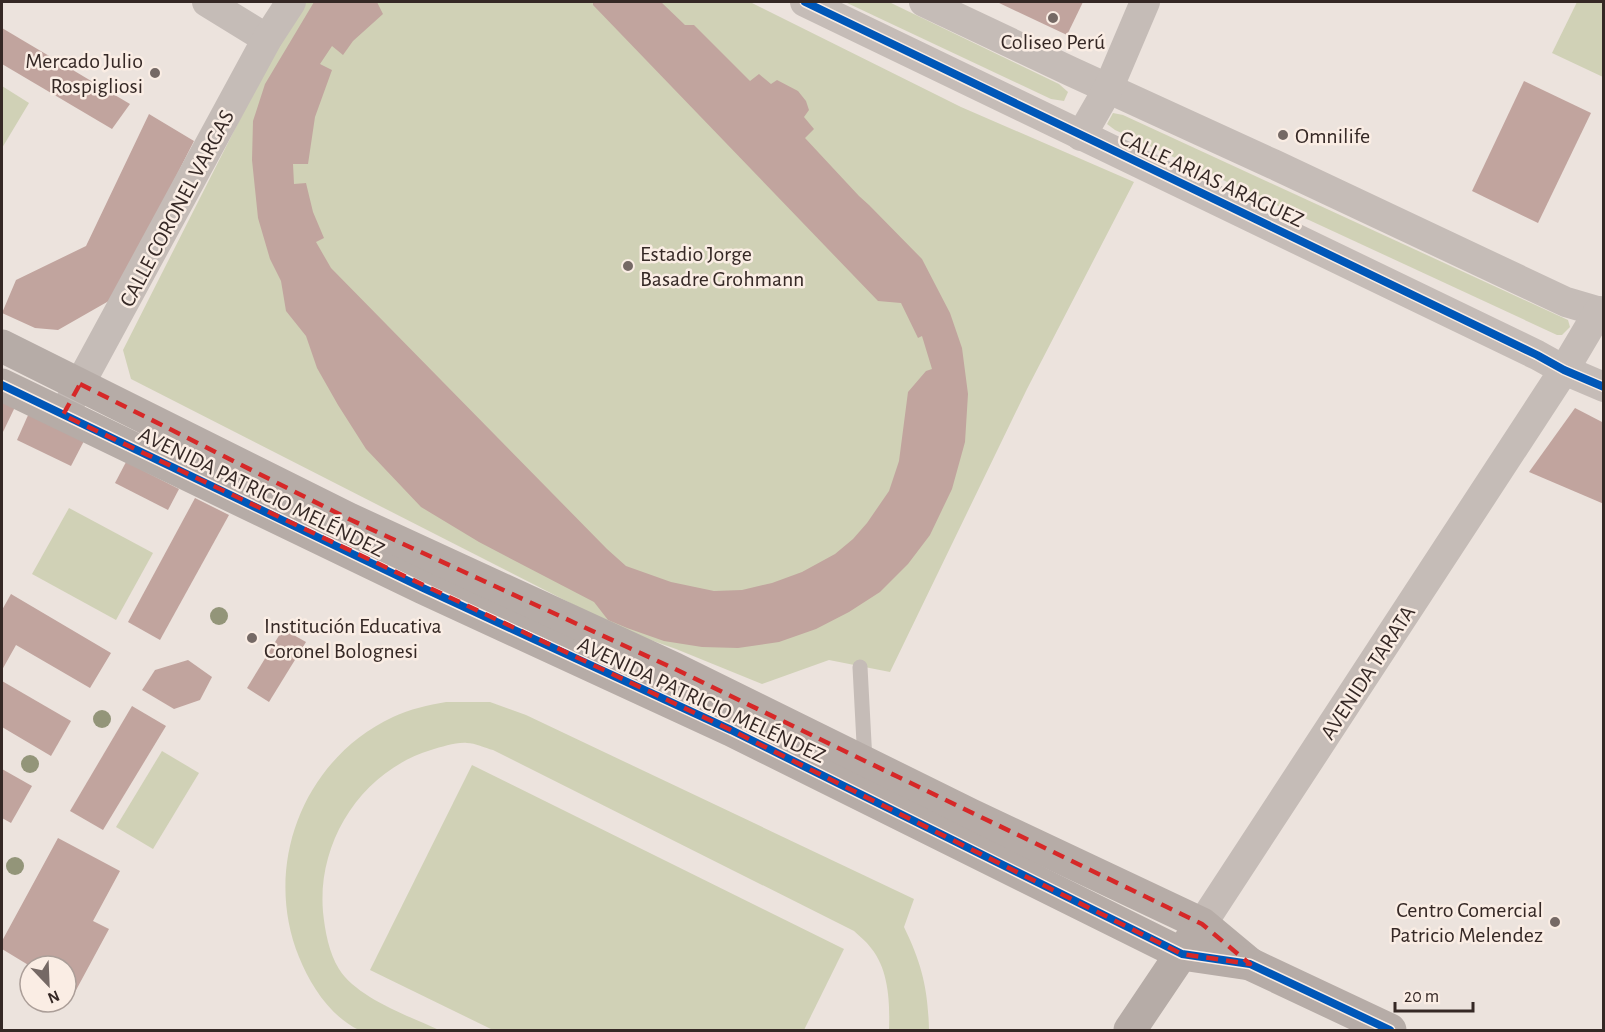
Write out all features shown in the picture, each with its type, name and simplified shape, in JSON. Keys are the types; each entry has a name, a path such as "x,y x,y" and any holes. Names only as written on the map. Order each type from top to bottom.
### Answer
{"street":[{"path":"207,2 267,39"},
{"name":"CALLE CORONEL VARGAS","path":"63,415 267,39 291,2"},
{"name":"CALLE ARIAS ARAGUEZ","path":"805,2 1360,268 1564,370 1604,387"},
{"name":"CALLE ARIAS ARAGUEZ","path":"924,2 1566,303 1601,312"},
{"path":"1081,136 1108,89 1145,2"},
{"name":"AVENIDA TARATA","path":"1130,1030 1202,924 1601,312"},
{"name":"AVENIDA PATRICIO MELÉNDEZ","path":"2,346 349,519 664,664 858,776 1182,954 1250,964"},
{"name":"AVENIDA PATRICIO MELÉNDEZ","path":"2,385 434,593 731,730 858,776 1202,924 1250,964 1352,1022 1390,1030"},
{"path":"142,453 159,424"}],"lane":[{"path":"858,776 860,667"}],"highlighted area":[{"path":"80,384 349,519 675,669 1202,924 1250,964 1182,954 731,730 63,415"}],"green space":[{"name":"Estadio Jorge Basadre Grohmann","path":"306,2 750,2 961,107 1134,182 1027,389 890,672 829,660 762,684 625,631 131,379 123,350 279,42"},
{"path":"845,2 889,2 1059,84 1068,92 1064,101 1051,99"},
{"path":"1577,2 1603,3 1603,77 1552,53"},
{"path":"2,86 29,103 2,148"},
{"path":"1113,113 1123,115 1568,320 1570,327 1562,335 1557,335 1115,130 1107,124"},
{"path":"69,508 153,553 116,620 32,574"},
{"path":"446,702 490,702 526,715 914,899 904,927 923,977 929,1030 889,1030 887,987 882,966 869,945 854,931 493,750 463,743 431,750 406,760 384,774 365,792 349,812 336,835 323,886 323,912 328,942 339,969 347,979 358,989 384,1005 439,1030 359,1030 349,1024 331,1009 315,989 299,957 289,922 285,887 289,852 298,819 314,787 335,759 362,736 399,714"},
{"path":"162,751 199,773 153,849 116,827"},
{"path":"472,765 844,949 804,1030 493,1030 370,970"}],"building":[{"path":"314,2 377,2 383,14 353,41 343,55 332,46 320,64 332,70 315,117 308,164 293,164 294,184 306,183 313,212 324,238 316,242 331,268 626,566 671,582 714,591 742,590 772,583 802,572 835,554 853,539 889,491 899,461 908,392 926,371 932,369 922,336 918,338 901,303 878,301 593,5 593,2 661,2 685,25 694,25 750,81 759,74 771,84 777,80 798,91 806,101 809,110 804,117 814,129 805,138 922,259 950,313 962,348 968,394 965,442 952,489 930,535 908,564 880,592 816,629 779,642 738,648 702,647 664,641 608,620 594,602 479,542 421,507 366,449 317,368 306,336 286,311 281,281 270,259 258,218 252,160 253,121 265,84"},
{"name":"Coliseo Perú","path":"997,2 1083,2 1067,35"},
{"path":"2,28 130,104 112,129 2,64"},
{"path":"1524,81 1591,113 1538,223 1472,191"},
{"path":"149,114 194,141 114,298 58,330 35,328 2,313 16,280 86,246"},
{"path":"2,400 15,407 2,434"},
{"path":"1575,408 1604,423 1604,504 1529,472"},
{"path":"29,413 85,439 71,466 17,440"},
{"path":"126,462 179,489 168,510 115,483"},
{"path":"195,498 229,515 160,640 128,622"},
{"path":"11,594 111,653 90,688 16,645 2,670 2,610"},
{"path":"283,629 306,642 269,702 247,688"},
{"path":"188,660 212,677 200,700 174,709 142,690 155,670"},
{"path":"2,681 71,721 51,756 2,727"},
{"path":"132,706 166,726 103,830 70,811"},
{"path":"2,769 32,786 11,823 2,818"},
{"path":"58,838 120,871 93,921 109,929 78,986 78,954 18,954 18,959 2,949 2,941"}],"cycle path":[{"path":"805,2 1564,370 1604,387"},
{"path":"2,385 423,588 731,730 1182,954 1250,964 1390,1030"}],"place":[{"name":"Coliseo Perú","path":"1053,18"},
{"name":"Mercado Julio Rospigliosi","path":"155,73"},
{"name":"Omnilife","path":"1283,135"},
{"name":"Estadio Jorge Basadre Grohmann","path":"628,266"},
{"name":"Institución Educativa Coronel Bolognesi","path":"252,638"},
{"name":"Centro Comercial Patricio Melendez","path":"1555,922"}]}
